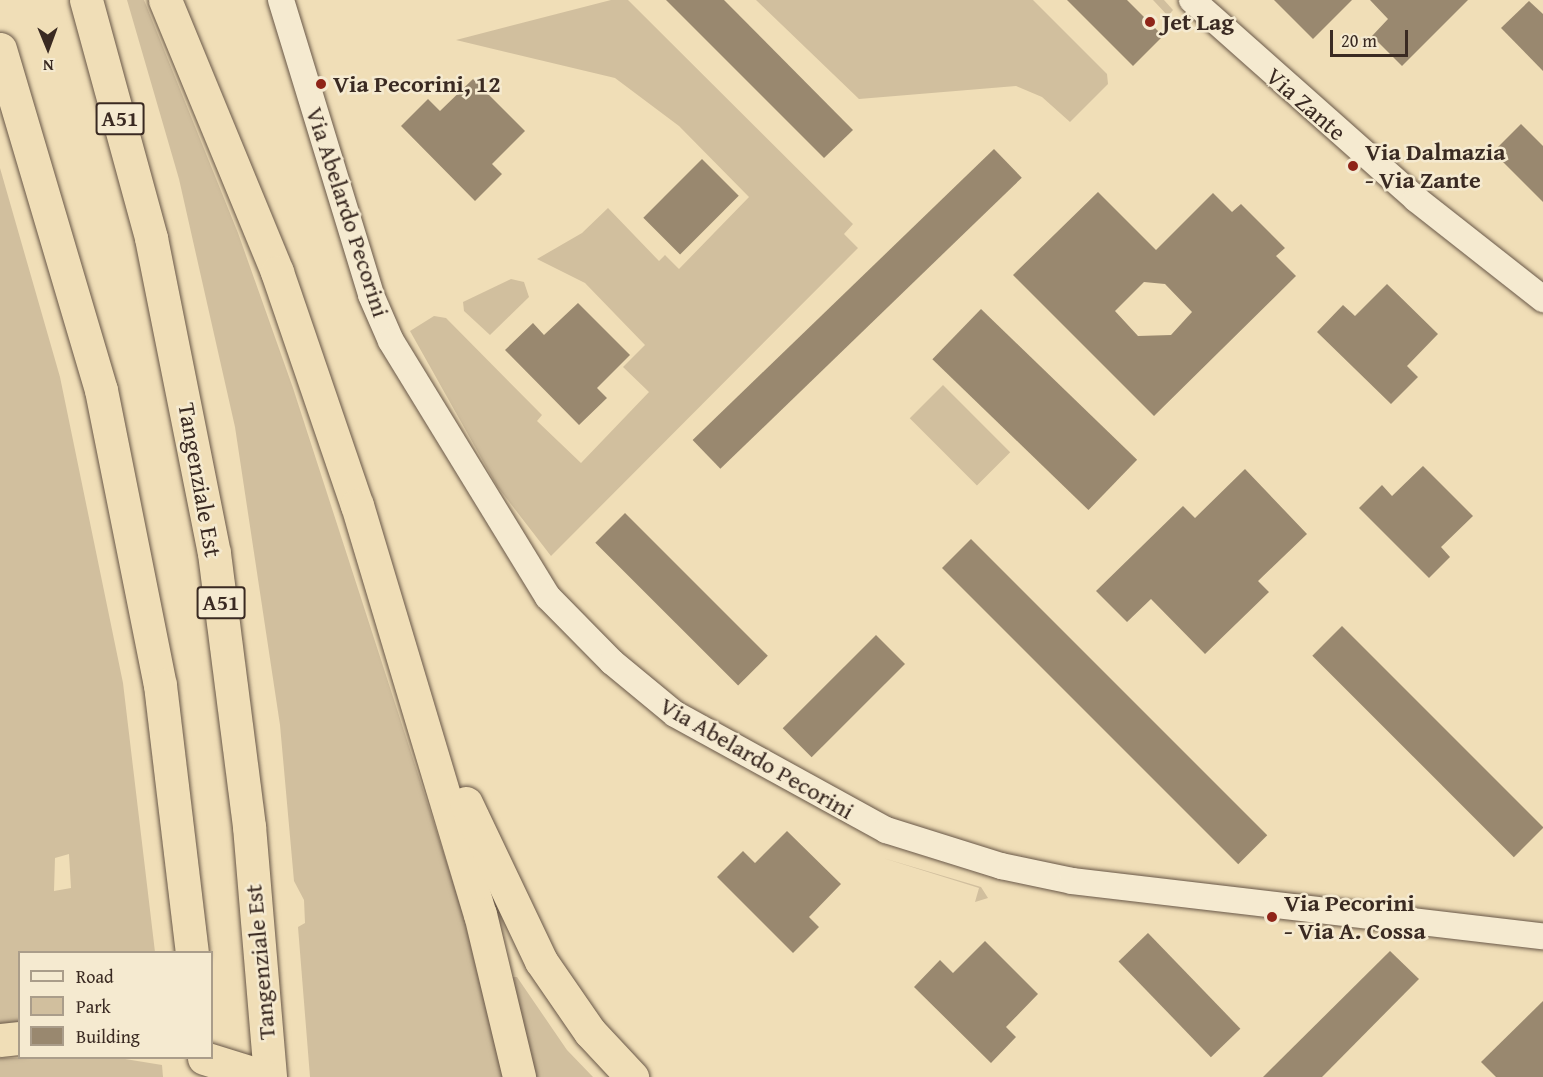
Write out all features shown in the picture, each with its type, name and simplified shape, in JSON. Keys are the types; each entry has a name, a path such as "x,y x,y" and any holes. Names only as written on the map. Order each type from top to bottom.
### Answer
{"highway":[{"name":"Tangenziale Est","path":"86,0 151,238 212,541 236,712 270,1077"},
{"path":"165,0 278,272 409,666 480,915 519,1077"},
{"path":"0,49 104,401 160,685 192,951"},
{"path":"409,666 503,890 536,951 590,1032 632,1077"},
{"path":"0,1040 18,1038"},
{"path":"199,1059 201,1077"},
{"path":"207,1059 265,1077"}],"street":[{"name":"Via Abelardo Pecorini","path":"281,0 371,295 391,341 548,597 612,662 675,714 885,830 1001,866 1072,881 1543,936"},
{"name":"Via Zante","path":"1192,0 1234,42 1540,304"}],"green space":[{"path":"127,0 144,0 238,233 293,388 462,910 503,1077 310,1077 298,927 305,923 304,900 294,881 280,725 235,427 179,179"},
{"path":"611,0 628,0 853,224 844,234 858,248 551,556 497,486 410,331 434,316 446,318 542,415 537,421 581,463 649,392 623,367 645,345 585,283 537,259 582,233 608,208 659,261 665,255 679,269 749,197 679,126 615,78 456,40"},
{"path":"756,0 1033,0 1107,74 1108,84 1070,122 1042,97 1016,86 859,99"},
{"path":"1153,0 1164,0 1173,10 1168,16"},
{"path":"0,168 60,377 123,683 155,951 18,951 18,1028 0,1030","holes":["69,854 71,888 54,891 55,858"]},
{"path":"511,279 524,282 529,297 490,335 464,311 463,302"},
{"path":"943,385 1010,452 977,485 910,418"},
{"path":"883,858 981,887 988,898 975,902 979,888"},
{"path":"511,977 517,977 567,1050 593,1077 533,1077"},
{"path":"0,1058 18,1058 125,1059 162,1065 163,1077 0,1077"}],"building":[{"path":"666,0 724,0 853,130 824,158"},
{"path":"1067,0 1127,0 1163,36 1133,66"},
{"path":"1274,0 1352,0 1313,39"},
{"path":"1370,0 1468,0 1402,66 1372,36 1388,19"},
{"path":"1529,1 1543,14 1543,71 1501,28"},
{"path":"473,79 525,131 492,164 502,174 475,201 401,126 428,99 440,111"},
{"path":"1521,124 1543,146 1543,202 1493,152"},
{"path":"994,149 1022,178 720,469 693,440"},
{"path":"702,159 739,196 680,254 643,218"},
{"path":"1098,192 1156,250 1213,193 1232,212 1241,204 1285,248 1276,256 1296,276 1154,416 1013,275","holes":["1144,282 1165,284 1192,312 1171,335 1138,336 1115,311"]},
{"path":"1387,284 1438,334 1407,366 1418,377 1391,404 1317,332 1343,305 1355,316"},
{"path":"578,303 630,355 597,388 607,398 579,425 505,350 533,323 544,335"},
{"path":"981,309 1137,460 1088,510 932,359"},
{"path":"1423,466 1473,516 1441,547 1450,557 1429,578 1359,508 1382,485 1392,496"},
{"path":"1245,469 1307,534 1258,581 1269,592 1205,654 1151,599 1127,622 1096,591 1183,506 1195,518"},
{"path":"625,513 768,656 738,686 595,543"},
{"path":"971,539 1267,835 1238,864 942,568"},
{"path":"1342,626 1543,827 1514,857 1312,656"},
{"path":"876,635 905,664 812,757 783,728"},
{"path":"787,831 841,884 809,917 819,927 793,953 717,877 743,851 755,863"},
{"path":"1148,933 1240,1029 1211,1057 1119,961"},
{"path":"985,941 1038,994 1006,1027 1016,1037 991,1063 914,987 940,960 953,973"},
{"path":"1390,951 1419,979 1322,1077 1263,1077"},
{"path":"1543,1001 1543,1077 1496,1077 1481,1062"}],"place":[{"name":"Jet Lag","path":"1150,22"},
{"name":"Via Pecorini, 12","path":"321,84"},
{"name":"Via Dalmazia - Via Zante","path":"1353,166"},
{"name":"Via Pecorini - Via A. Cossa","path":"1272,917"}]}
